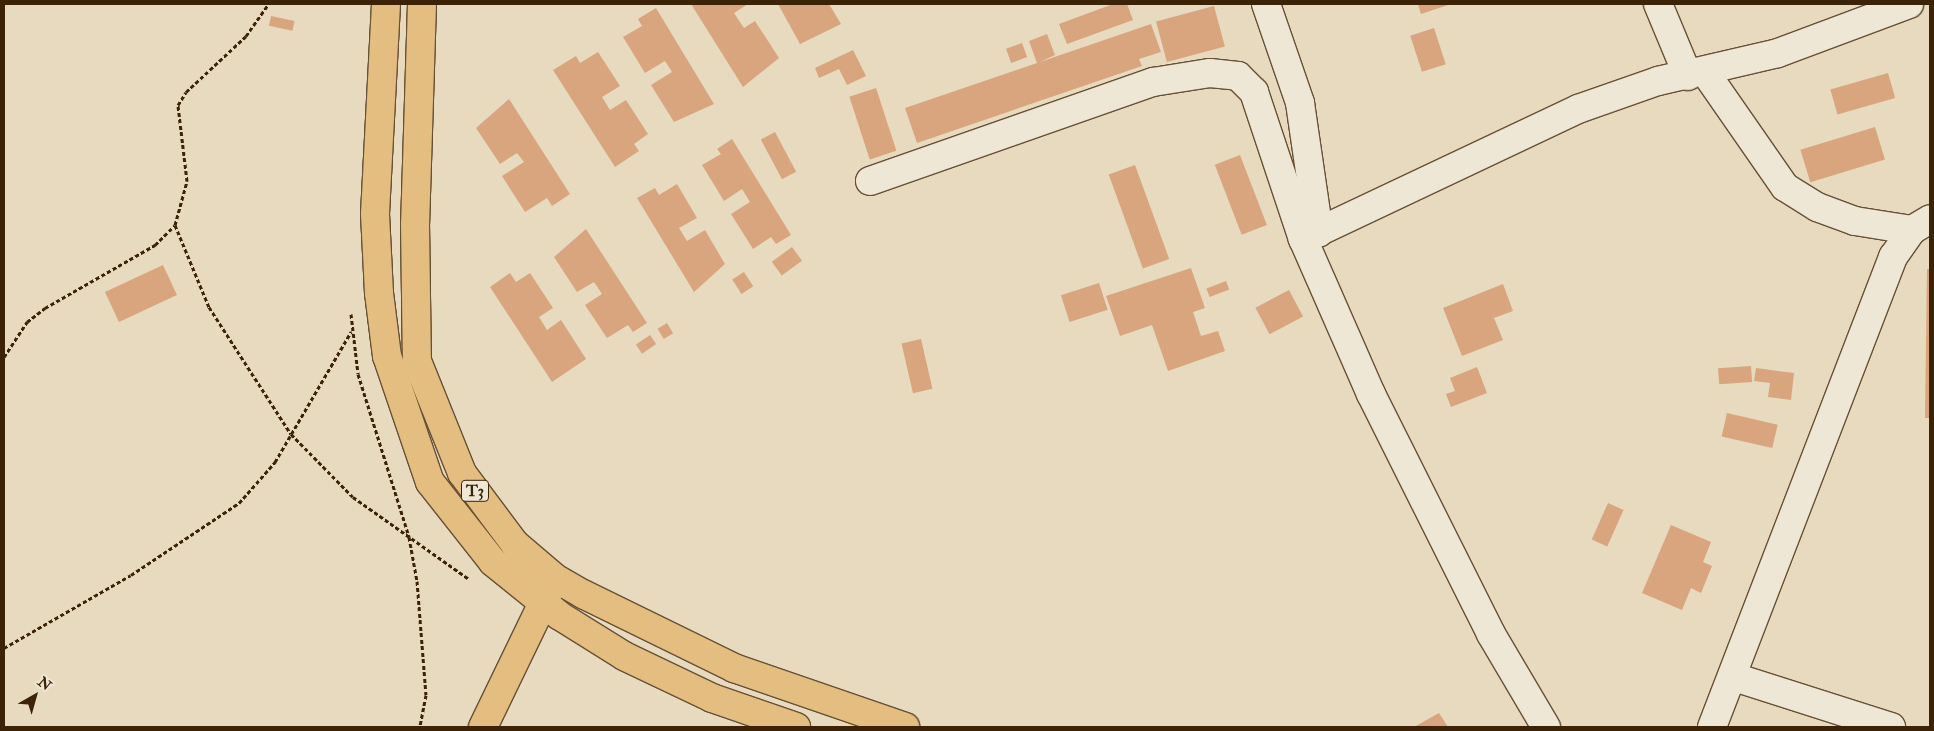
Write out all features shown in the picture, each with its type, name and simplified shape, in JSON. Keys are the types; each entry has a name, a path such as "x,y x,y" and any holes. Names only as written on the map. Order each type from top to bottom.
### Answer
{"main road":[{"name":"T3","path":"386,4 375,214 388,356 430,482 493,562 551,610 624,656 712,698 796,727"},
{"name":"T3","path":"422,4 415,224 417,361 462,473 516,544 555,578 585,595 734,668 905,727"},
{"path":"483,727 521,652 551,610 555,578"},
{"path":"551,610 585,595"}],"street":[{"path":"1266,4 1300,104 1311,236"},
{"path":"1658,4 1696,74 1785,187 1816,207 1855,221 1921,225"},
{"path":"1311,236 1578,109 1696,74 1778,53 1909,4"},
{"path":"870,181 1153,82 1185,74 1238,76 1254,92 1410,476 1491,634 1546,727"},
{"path":"1712,727 1734,677 1879,290 1893,257 1921,225"},
{"path":"1734,677 1891,727"}],"path":[{"path":"4,357 27,322 45,308 155,245 175,225 187,182 178,105 246,36 268,4"},
{"path":"175,225 209,307 291,434 353,497 409,537"},
{"path":"4,648 131,575 239,503 275,462 351,332"}],"building":[{"path":"691,4 748,4 734,13 744,28 755,21 779,58 743,87"},
{"path":"778,4 829,4 841,24 800,44"},
{"path":"1113,4 1127,4 1133,20 1067,44 1059,24"},
{"path":"1418,4 1451,4 1421,14"},
{"path":"1214,6 1225,47 1167,62 1156,22"},
{"path":"656,8 714,104 674,122 651,85 672,72 665,61 645,73 623,37 642,26 638,19"},
{"path":"271,16 294,21 292,31 269,26"},
{"path":"1151,24 1161,52 1139,59 1142,66 917,143 905,108 1037,63 1029,41 1047,34 1055,55 1040,62"},
{"path":"1434,28 1446,64 1422,72 1410,36"},
{"path":"1022,43 1027,57 1011,63 1006,49"},
{"path":"853,50 866,76 847,85 839,69 819,78 815,68"},
{"path":"598,52 620,86 602,97 610,110 626,100 648,134 634,144 639,151 615,167 553,70 576,56 580,63"},
{"path":"1888,73 1895,98 1837,115 1830,90"},
{"path":"876,88 896,151 870,159 849,97"},
{"path":"509,99 570,194 552,206 547,198 525,212 502,176 524,162 517,153 500,164 476,128"},
{"path":"1875,127 1885,160 1810,182 1800,150"},
{"path":"775,132 796,172 782,179 761,140"},
{"path":"732,139 791,235 776,244 771,237 753,249 731,214 750,202 742,189 724,201 702,165 721,154 717,149"},
{"path":"1240,155 1267,225 1242,235 1215,165"},
{"path":"1135,165 1169,259 1143,269 1109,175"},
{"path":"677,184 697,218 679,228 687,241 705,230 725,264 694,292 637,198 655,188 659,195"},
{"path":"586,229 647,323 633,332 628,325 607,338 585,305 602,294 594,282 577,292 554,257"},
{"path":"792,247 802,261 782,275 772,262"},
{"path":"163,265 177,295 119,322 105,292"},
{"path":"1191,268 1205,308 1193,312 1201,336 1218,331 1225,351 1168,371 1152,325 1120,336 1106,296"},
{"path":"1927,269 1930,269 1930,418 1925,418"},
{"path":"744,272 753,286 742,294 732,280"},
{"path":"510,273 516,282 530,273 553,308 539,317 547,330 561,320 586,359 552,382 490,287"},
{"path":"1226,281 1229,289 1210,297 1206,289"},
{"path":"1099,283 1108,310 1070,322 1061,295"},
{"path":"1503,284 1513,311 1494,318 1503,340 1462,356 1443,308"},
{"path":"1289,290 1303,316 1270,334 1255,308"},
{"path":"667,323 673,333 664,339 658,329"},
{"path":"650,335 656,344 642,354 636,345"},
{"path":"921,339 932,389 913,393 902,343"},
{"path":"1751,366 1752,382 1719,384 1718,368"},
{"path":"1477,367 1487,393 1451,407 1446,394 1455,391 1450,378"},
{"path":"1756,368 1794,373 1791,400 1768,397 1770,383 1754,381"},
{"path":"1727,413 1778,425 1772,448 1722,436"},
{"path":"1608,503 1624,510 1607,546 1592,540"},
{"path":"1671,525 1711,542 1703,562 1712,566 1701,593 1691,588 1682,610 1642,593"},
{"path":"1439,713 1448,727 1414,727"}]}
